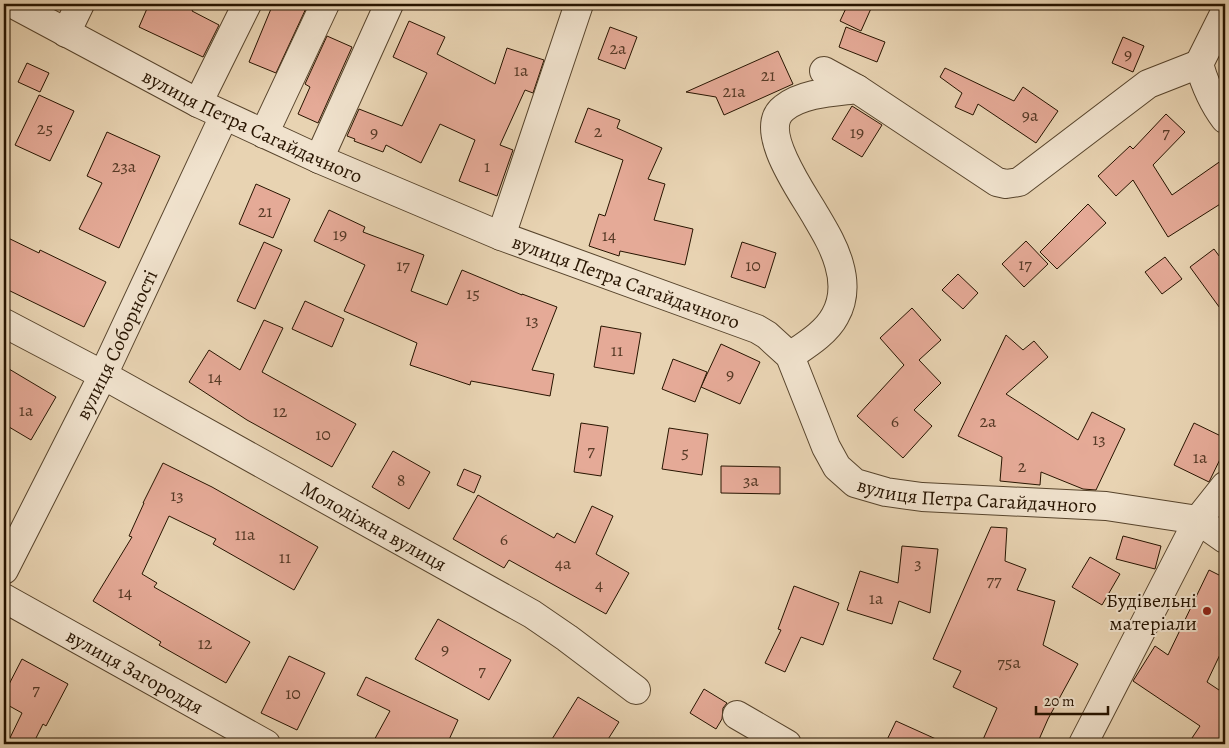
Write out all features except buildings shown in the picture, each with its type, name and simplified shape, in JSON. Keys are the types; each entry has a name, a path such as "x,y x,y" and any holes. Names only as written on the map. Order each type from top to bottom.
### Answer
{"street":[{"name":"вулиця Петра Сагайдачного","path":"13,4 198,103 320,159 501,236 757,329 767,335 790,356 826,448 837,467 856,483 886,492 922,497 1106,506 1198,520"},
{"path":"66,33 80,4"},
{"path":"198,103 247,4"},
{"path":"264,134 325,4"},
{"path":"320,159 389,4"},
{"path":"501,236 579,4"},
{"path":"824,71 857,89 997,182 1006,184 1019,182 1148,84 1199,64 1225,12"},
{"path":"1199,64 1206,88 1225,119"},
{"path":"790,356 813,340 835,317 841,303 843,286 840,266 830,242 784,160 776,139 775,122 782,109 798,99 857,89"},
{"name":"вулиця Соборності","path":"4,570 103,376 224,116"},
{"name":"Молодіжна вулиця","path":"4,323 532,614 636,690"},
{"path":"1083,744 1198,520 1225,486"},
{"path":"1198,520 1225,539"},
{"name":"вулиця Загороддя","path":"4,598 266,744"},
{"path":"737,715 786,744"}],"place":[{"name":"Будівельні матеріали","path":"1207,611"}]}
